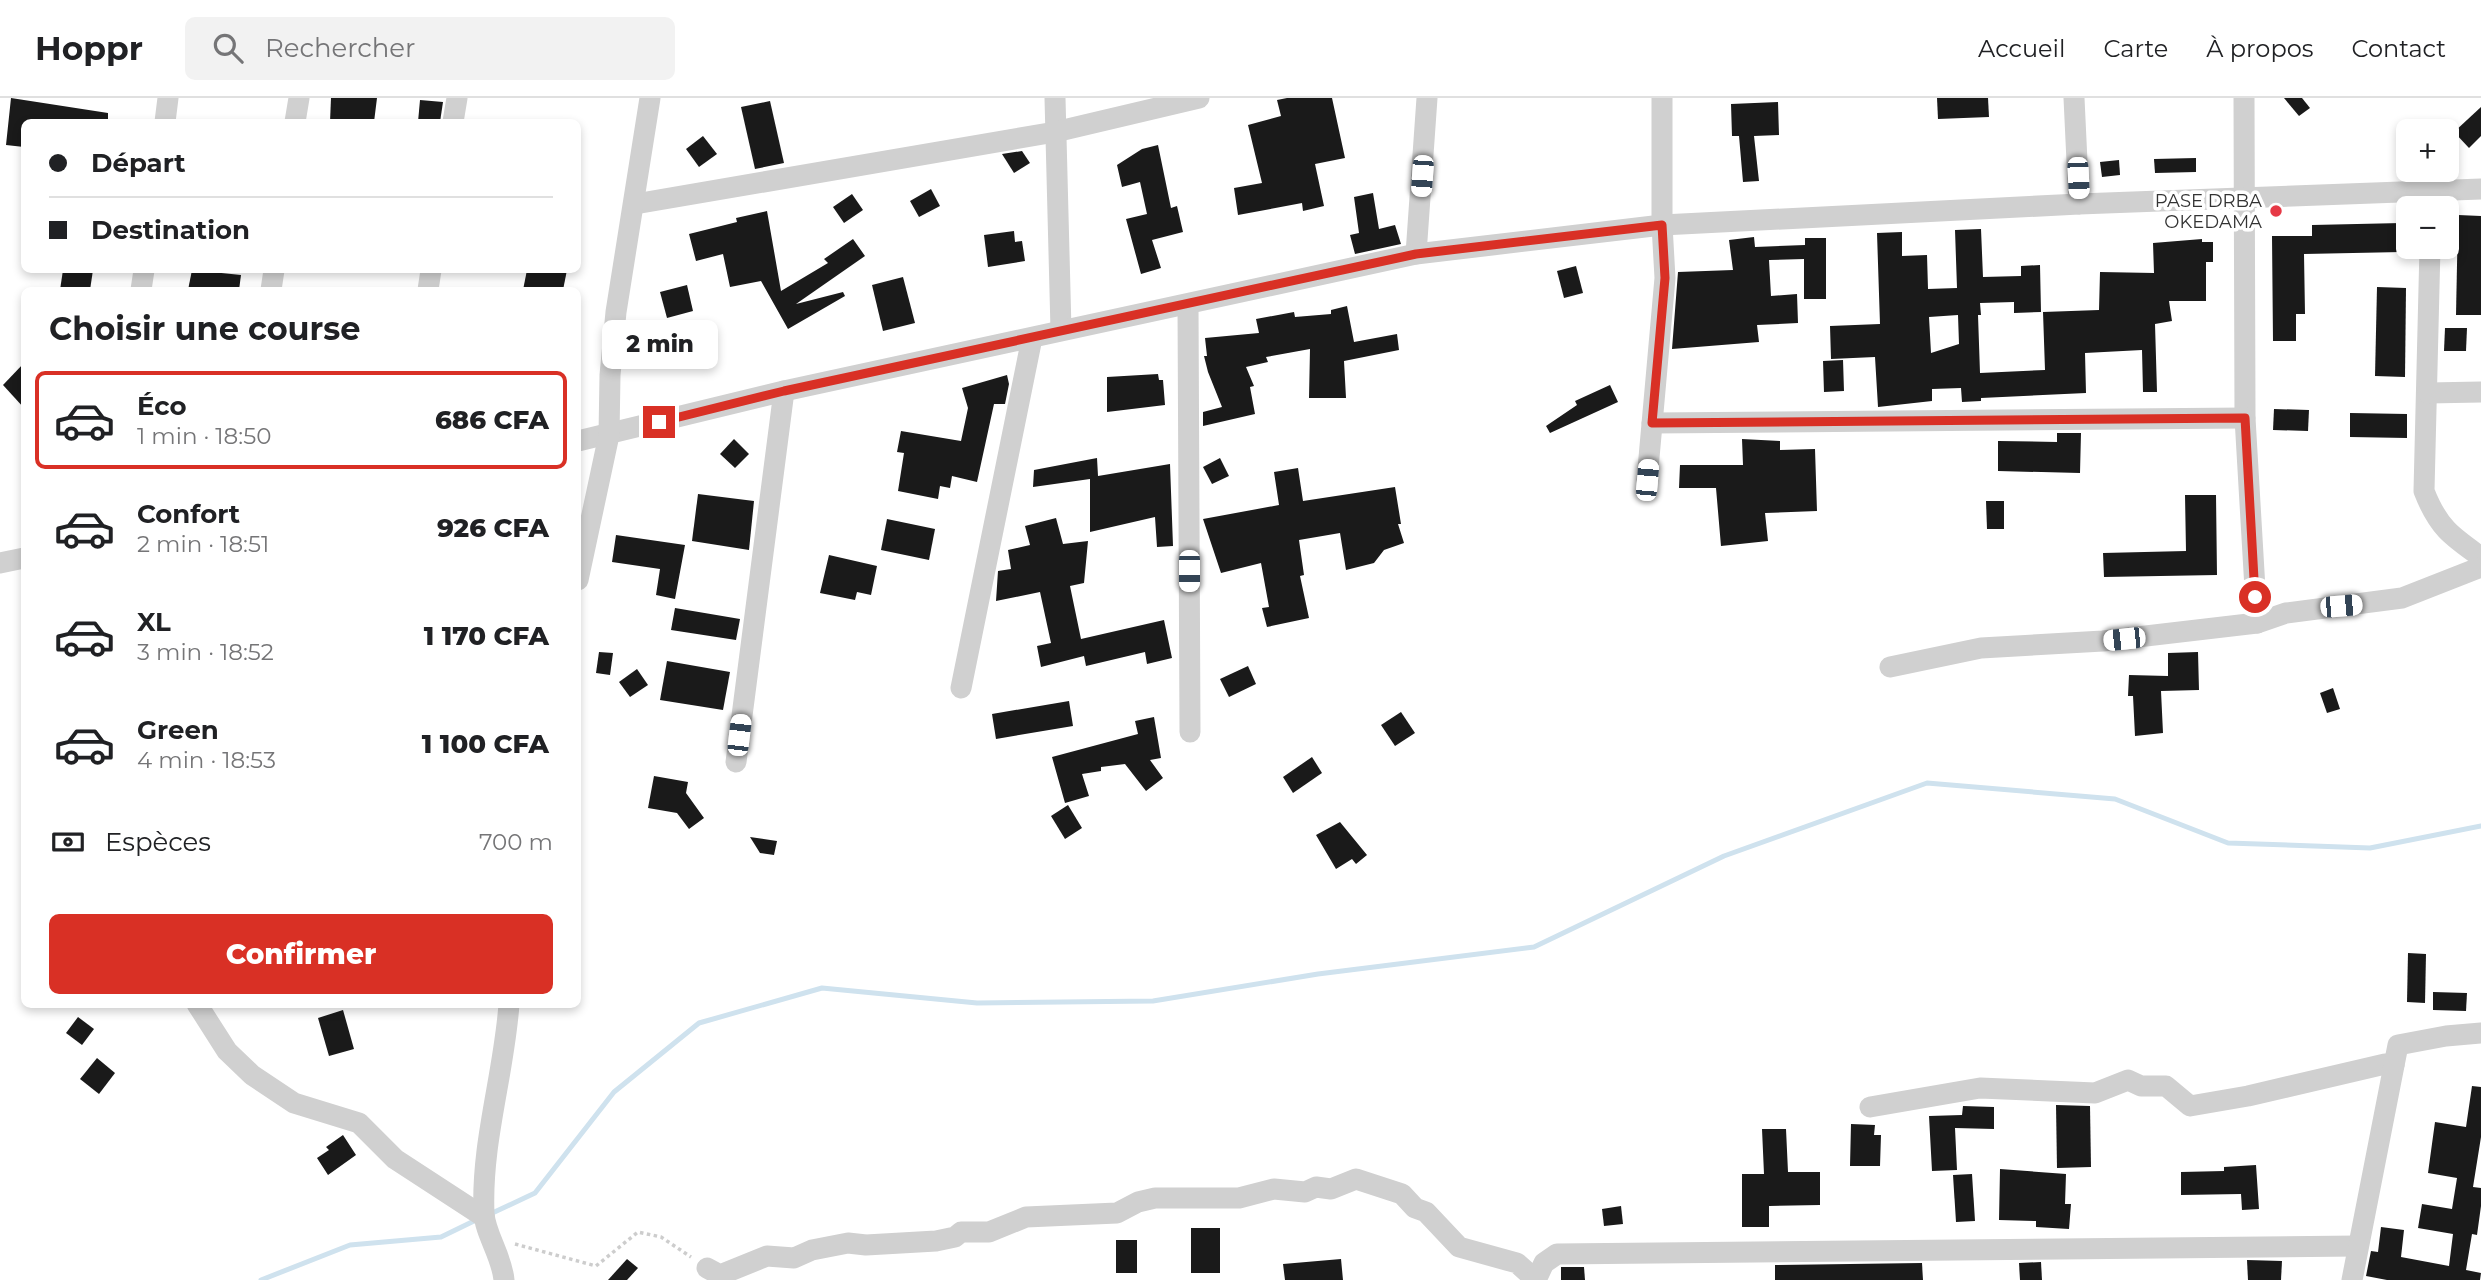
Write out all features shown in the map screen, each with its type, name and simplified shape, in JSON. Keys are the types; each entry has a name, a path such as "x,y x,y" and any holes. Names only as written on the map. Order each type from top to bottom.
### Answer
{"street":[{"path":"165,119 168,98"},
{"path":"296,119 299,98"},
{"path":"454,119 457,98"},
{"path":"581,566 609,435 610,375 616,312 650,98"},
{"path":"1055,98 1061,330"},
{"path":"635,204 1055,132 1199,98"},
{"path":"1416,254 1427,98"},
{"path":"1647,480 1665,278 1662,225 1662,98"},
{"path":"2074,98 2079,204"},
{"path":"2244,98 2245,418 2257,623"},
{"path":"2449,196 2481,189"},
{"path":"581,440 784,391 1416,254 1662,225 2079,204 2396,200"},
{"path":"2430,259 2424,491 2434,518 2448,533 2481,557"},
{"path":"1188,304 1190,732"},
{"path":"961,688 1032,338"},
{"path":"736,762 784,391"},
{"path":"2428,393 2481,392"},
{"path":"1652,423 2245,418"},
{"path":"0,564 21,559"},
{"path":"1890,667 1981,648 2103,641 2257,623 2286,613 2402,598 2481,567"},
{"path":"200,1008 227,1051 252,1076 293,1103 359,1123 395,1159 486,1222"},
{"path":"505,1280 498,1250 486,1222 484,1160 508,1008"},
{"path":"2352,1280 2398,1045 2446,1035 2481,1033"},
{"path":"1870,1107 1980,1088 2095,1093 2128,1080 2141,1086 2166,1086 2190,1105 2248,1096 2385,1063 2394,1065"},
{"path":"707,1268 720,1275 757,1257 794,1258 812,1250 848,1242 866,1245 936,1241 955,1237 961,1232 989,1233 1026,1217 1117,1213 1138,1202 1155,1198 1239,1198 1274,1189 1305,1192 1316,1186 1331,1189 1356,1179 1402,1194 1415,1208 1426,1212 1459,1247 1517,1263 1536,1280 1544,1263 1557,1254 2357,1245"}],"path":[{"path":"486,1222 512,1244 596,1266 638,1232 662,1237 707,1268"}],"building":[{"path":"11,98 108,113 108,119 21,119 21,147 6,145"},
{"path":"331,98 377,98 374,119 330,119"},
{"path":"1332,98 1345,158 1315,164 1324,206 1303,211 1302,203 1238,215 1234,188 1262,183 1248,125 1281,116 1277,100"},
{"path":"1937,98 1988,98 1989,117 1938,119"},
{"path":"2284,98 2302,98 2310,108 2299,116"},
{"path":"420,100 443,102 440,119 418,119"},
{"path":"770,101 784,163 755,169 741,107"},
{"path":"1778,102 1779,135 1754,136 1759,181 1743,182 1739,136 1732,136 1731,104"},
{"path":"2481,107 2481,136 2469,148 2459,137 2459,127"},
{"path":"703,136 717,154 699,167 686,149"},
{"path":"1158,145 1171,208 1177,206 1183,232 1152,240 1161,268 1141,274 1126,219 1147,214 1140,182 1122,187 1117,165 1142,149"},
{"path":"1022,151 1030,163 1014,173 1002,154"},
{"path":"2196,158 2196,172 2155,173 2154,159"},
{"path":"2119,160 2120,175 2102,177 2100,162"},
{"path":"931,189 940,206 919,217 910,201"},
{"path":"1373,193 1379,229 1395,225 1401,244 1355,254 1350,235 1359,233 1354,197"},
{"path":"852,194 863,210 844,223 833,207"},
{"path":"767,211 781,291 828,263 824,259 853,239 865,256 796,304 843,292 845,296 788,329 761,281 730,287 723,254 696,261 689,234"},
{"path":"2459,215 2481,216 2481,315 2456,315"},
{"path":"2396,223 2396,252 2304,254 2305,314 2296,314 2296,341 2273,341 2272,236 2312,236 2312,225"},
{"path":"1981,229 1983,277 2021,276 2021,266 2040,265 2041,312 2014,313 2014,302 1980,303 1980,373 2045,370 2043,312 2099,310 2100,272 2154,273 2153,243 2202,239 2202,242 2213,242 2213,262 2206,262 2206,301 2169,301 2172,321 2155,324 2157,392 2143,392 2142,350 2085,353 2086,393 1981,398 1981,401 1962,402 1961,388 1932,389 1932,401 1878,407 1875,357 1831,359 1830,326 1880,324 1877,233 1902,232 1902,256 1927,255 1928,289 1957,288 1955,230","holes":["1958,315 1959,344 1931,353 1929,317"]},
{"path":"1014,231 1015,242 1022,241 1025,261 988,267 984,235"},
{"path":"1754,237 1755,247 1805,245 1805,238 1826,238 1826,299 1804,299 1804,259 1769,260 1771,296 1797,294 1798,323 1757,325 1759,342 1672,349 1678,272 1733,270 1729,240"},
{"path":"1576,266 1583,293 1564,298 1557,271"},
{"path":"63,273 93,273 90,287 60,287"},
{"path":"191,273 241,275 239,287 189,287"},
{"path":"526,273 566,273 564,287 524,287"},
{"path":"903,277 915,323 883,331 872,285"},
{"path":"687,285 693,311 667,318 660,292"},
{"path":"2377,287 2406,288 2405,377 2375,376"},
{"path":"1347,306 1354,342 1397,334 1399,350 1344,361 1346,398 1309,398 1310,349 1266,357 1268,362 1246,367 1254,386 1250,387 1255,414 1203,426 1203,412 1222,407 1204,356 1207,356 1205,338 1259,333 1256,319 1294,312 1295,317 1331,314 1331,310"},
{"path":"2445,328 2467,328 2466,351 2444,351"},
{"path":"1843,360 1844,391 1824,392 1823,361"},
{"path":"21,366 21,405 3,385"},
{"path":"1158,374 1159,380 1163,380 1165,405 1107,412 1107,377"},
{"path":"1007,375 1009,384 1005,404 994,404 977,482 952,476 950,488 940,486 938,499 898,491 904,453 897,452 901,431 961,441 968,408 962,388"},
{"path":"1610,385 1618,402 1550,433 1546,426 1577,405 1575,401"},
{"path":"2274,409 2309,410 2308,431 2273,430"},
{"path":"2350,413 2407,414 2407,438 2350,437"},
{"path":"2057,433 2081,433 2080,473 1998,471 1998,441 2057,442"},
{"path":"734,439 749,454 735,468 720,454"},
{"path":"1742,439 1780,441 1780,450 1815,449 1817,511 1765,513 1768,541 1721,546 1716,488 1679,488 1680,465 1743,465"},
{"path":"1097,458 1098,476 1170,464 1173,546 1157,547 1155,517 1090,532 1090,479 1033,487 1034,470"},
{"path":"1220,458 1229,476 1212,484 1203,467"},
{"path":"1298,468 1303,501 1395,487 1401,524 1398,524 1404,543 1384,550 1374,563 1346,570 1340,533 1299,540 1304,575 1300,576 1309,618 1267,627 1262,608 1269,607 1261,563 1221,573 1203,519 1279,505 1274,472"},
{"path":"698,494 754,501 749,550 692,541"},
{"path":"2185,495 2216,495 2217,575 2104,577 2103,553 2186,551"},
{"path":"1986,501 2004,501 2004,529 1987,529"},
{"path":"1056,518 1063,544 1088,541 1084,583 1070,586 1081,639 1164,620 1172,658 1147,664 1145,652 1086,666 1084,656 1041,667 1037,646 1051,643 1040,592 996,601 998,571 1011,569 1008,550 1030,545 1025,526"},
{"path":"887,519 935,529 929,560 881,550"},
{"path":"616,535 685,545 675,599 656,595 660,569 612,562"},
{"path":"829,555 877,566 871,595 857,592 855,600 820,593"},
{"path":"675,608 740,619 736,640 671,630"},
{"path":"599,652 613,653 610,675 596,673"},
{"path":"2198,652 2199,690 2161,691 2163,733 2135,736 2133,696 2128,696 2129,675 2168,676 2168,653"},
{"path":"667,661 730,672 723,710 660,700"},
{"path":"1248,666 1256,684 1229,697 1220,679"},
{"path":"637,669 648,685 630,697 619,682"},
{"path":"2333,688 2340,709 2327,713 2320,693"},
{"path":"1069,701 1073,726 996,739 992,714"},
{"path":"1401,712 1415,733 1395,746 1381,725"},
{"path":"1154,717 1161,758 1150,760 1163,778 1146,791 1125,764 1101,767 1101,771 1082,774 1089,796 1065,803 1052,757 1138,734 1135,721"},
{"path":"1312,757 1322,773 1293,793 1283,777"},
{"path":"654,776 688,782 686,793 704,818 689,829 677,813 648,808"},
{"path":"1068,805 1082,828 1065,839 1051,816"},
{"path":"1340,822 1367,855 1356,864 1352,859 1336,869 1316,835"},
{"path":"750,837 777,841 774,855 760,853"},
{"path":"2408,953 2426,954 2425,1003 2407,1002"},
{"path":"2433,992 2467,993 2466,1011 2433,1010"},
{"path":"343,1010 354,1049 329,1056 318,1018"},
{"path":"78,1017 94,1029 82,1045 66,1033"},
{"path":"97,1058 115,1073 99,1094 80,1079"},
{"path":"2472,1086 2481,1087 2481,1137 2473,1187 2481,1188 2481,1206 2477,1235 2472,1234 2466,1270 2481,1273 2480,1280 2387,1280 2366,1276 2371,1251 2378,1252 2381,1227 2404,1230 2401,1257 2449,1266 2453,1234 2418,1228 2422,1204 2452,1209 2457,1178 2428,1173 2435,1122 2466,1127"},
{"path":"2056,1105 2090,1106 2091,1167 2057,1168"},
{"path":"1963,1106 1994,1107 1994,1129 1955,1128 1957,1170 1932,1171 1929,1116 1962,1115"},
{"path":"1851,1124 1875,1125 1874,1135 1881,1135 1880,1166 1850,1166"},
{"path":"1762,1129 1786,1129 1788,1172 1820,1172 1820,1205 1769,1206 1769,1227 1742,1227 1742,1174 1764,1174"},
{"path":"343,1135 356,1155 328,1175 317,1158 329,1150 326,1147"},
{"path":"2256,1165 2259,1209 2242,1210 2241,1194 2181,1195 2181,1172 2224,1171 2224,1167"},
{"path":"2000,1169 2066,1174 2065,1204 2071,1204 2069,1229 2036,1227 2036,1221 1999,1220"},
{"path":"1972,1174 1975,1221 1956,1222 1953,1175"},
{"path":"1621,1206 1623,1224 1604,1226 1602,1209"},
{"path":"1191,1228 1220,1228 1220,1273 1191,1273"},
{"path":"1116,1240 1137,1240 1137,1273 1116,1273"},
{"path":"627,1259 638,1268 627,1280 608,1280"},
{"path":"1341,1259 1343,1280 1285,1280 1283,1264"},
{"path":"2247,1260 2282,1261 2281,1280 2248,1280"},
{"path":"2041,1262 2042,1280 2020,1280 2019,1263"},
{"path":"1922,1263 1923,1280 1775,1280 1775,1265"},
{"path":"1561,1267 1584,1267 1585,1280 1561,1280"}],"waterway":[{"path":"488,1215 535,1193 614,1092 699,1023 822,988 977,1003 1153,1001 1318,974 1534,947 1724,856 1927,783 2115,799 2228,843 2370,848 2481,826"},
{"path":"261,1280 350,1245 441,1237 476,1220"}],"place":[{"name":"PASE DRBA OKEDAMA","path":"2276,211"}],"route":[{"path":"659,422 784,391 1416,254 1662,225 1665,278 1652,423 2245,418 2255,597"}]}
